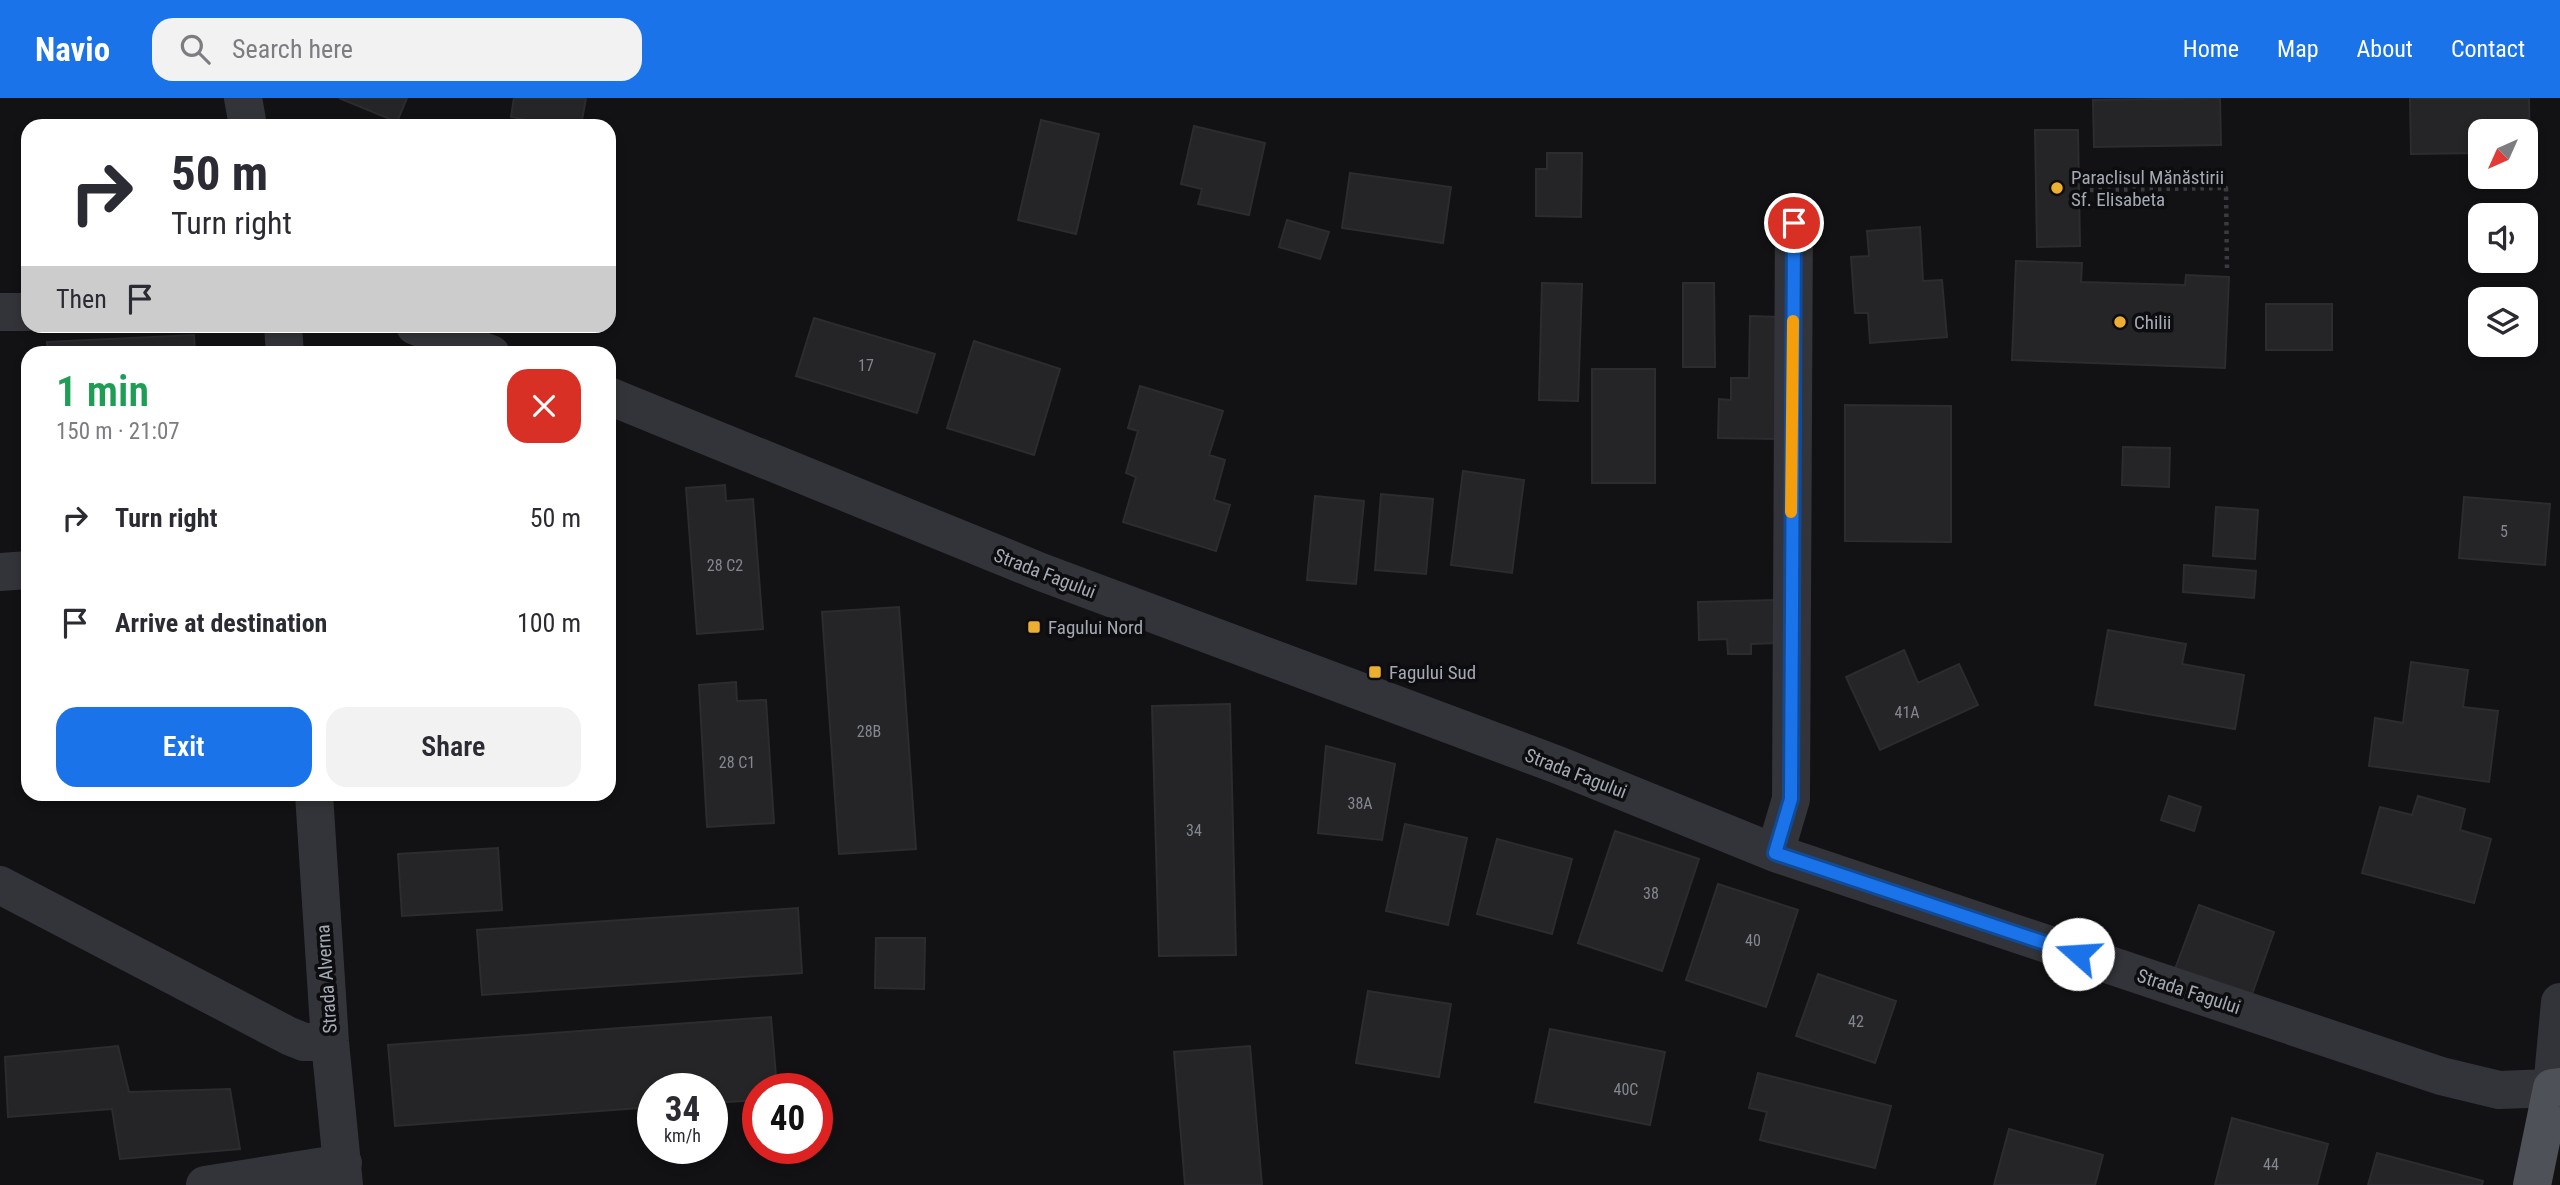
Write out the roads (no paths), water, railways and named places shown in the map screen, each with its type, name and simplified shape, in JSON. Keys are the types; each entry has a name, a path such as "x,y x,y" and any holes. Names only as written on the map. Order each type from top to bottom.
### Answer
{"main road":[{"path":"2532,1185 2556,1088"}],"street":[{"path":"243,98 247,119"},
{"path":"1775,853 1791,799 1794,223"},
{"path":"0,312 21,312"},
{"path":"434,333 469,346"},
{"name":"Strada Fagului","path":"616,400 1051,576 1558,765 1775,853 2441,1076 2499,1090 2556,1088"},
{"path":"0,572 21,570"},
{"name":"Strada Alverna","path":"205,1185 344,1174 330,1042 314,801"},
{"path":"0,885 289,1036 304,1042 330,1042"},
{"path":"2556,1088 2560,1003"}],"place":[{"name":"Paraclisul Mănăstirii Sf. Elisabeta","path":"2057,188"},
{"name":"Chilii","path":"2120,322"},
{"name":"Fagului Nord","path":"1034,627"},
{"name":"Fagului Sud","path":"1375,672"}]}
